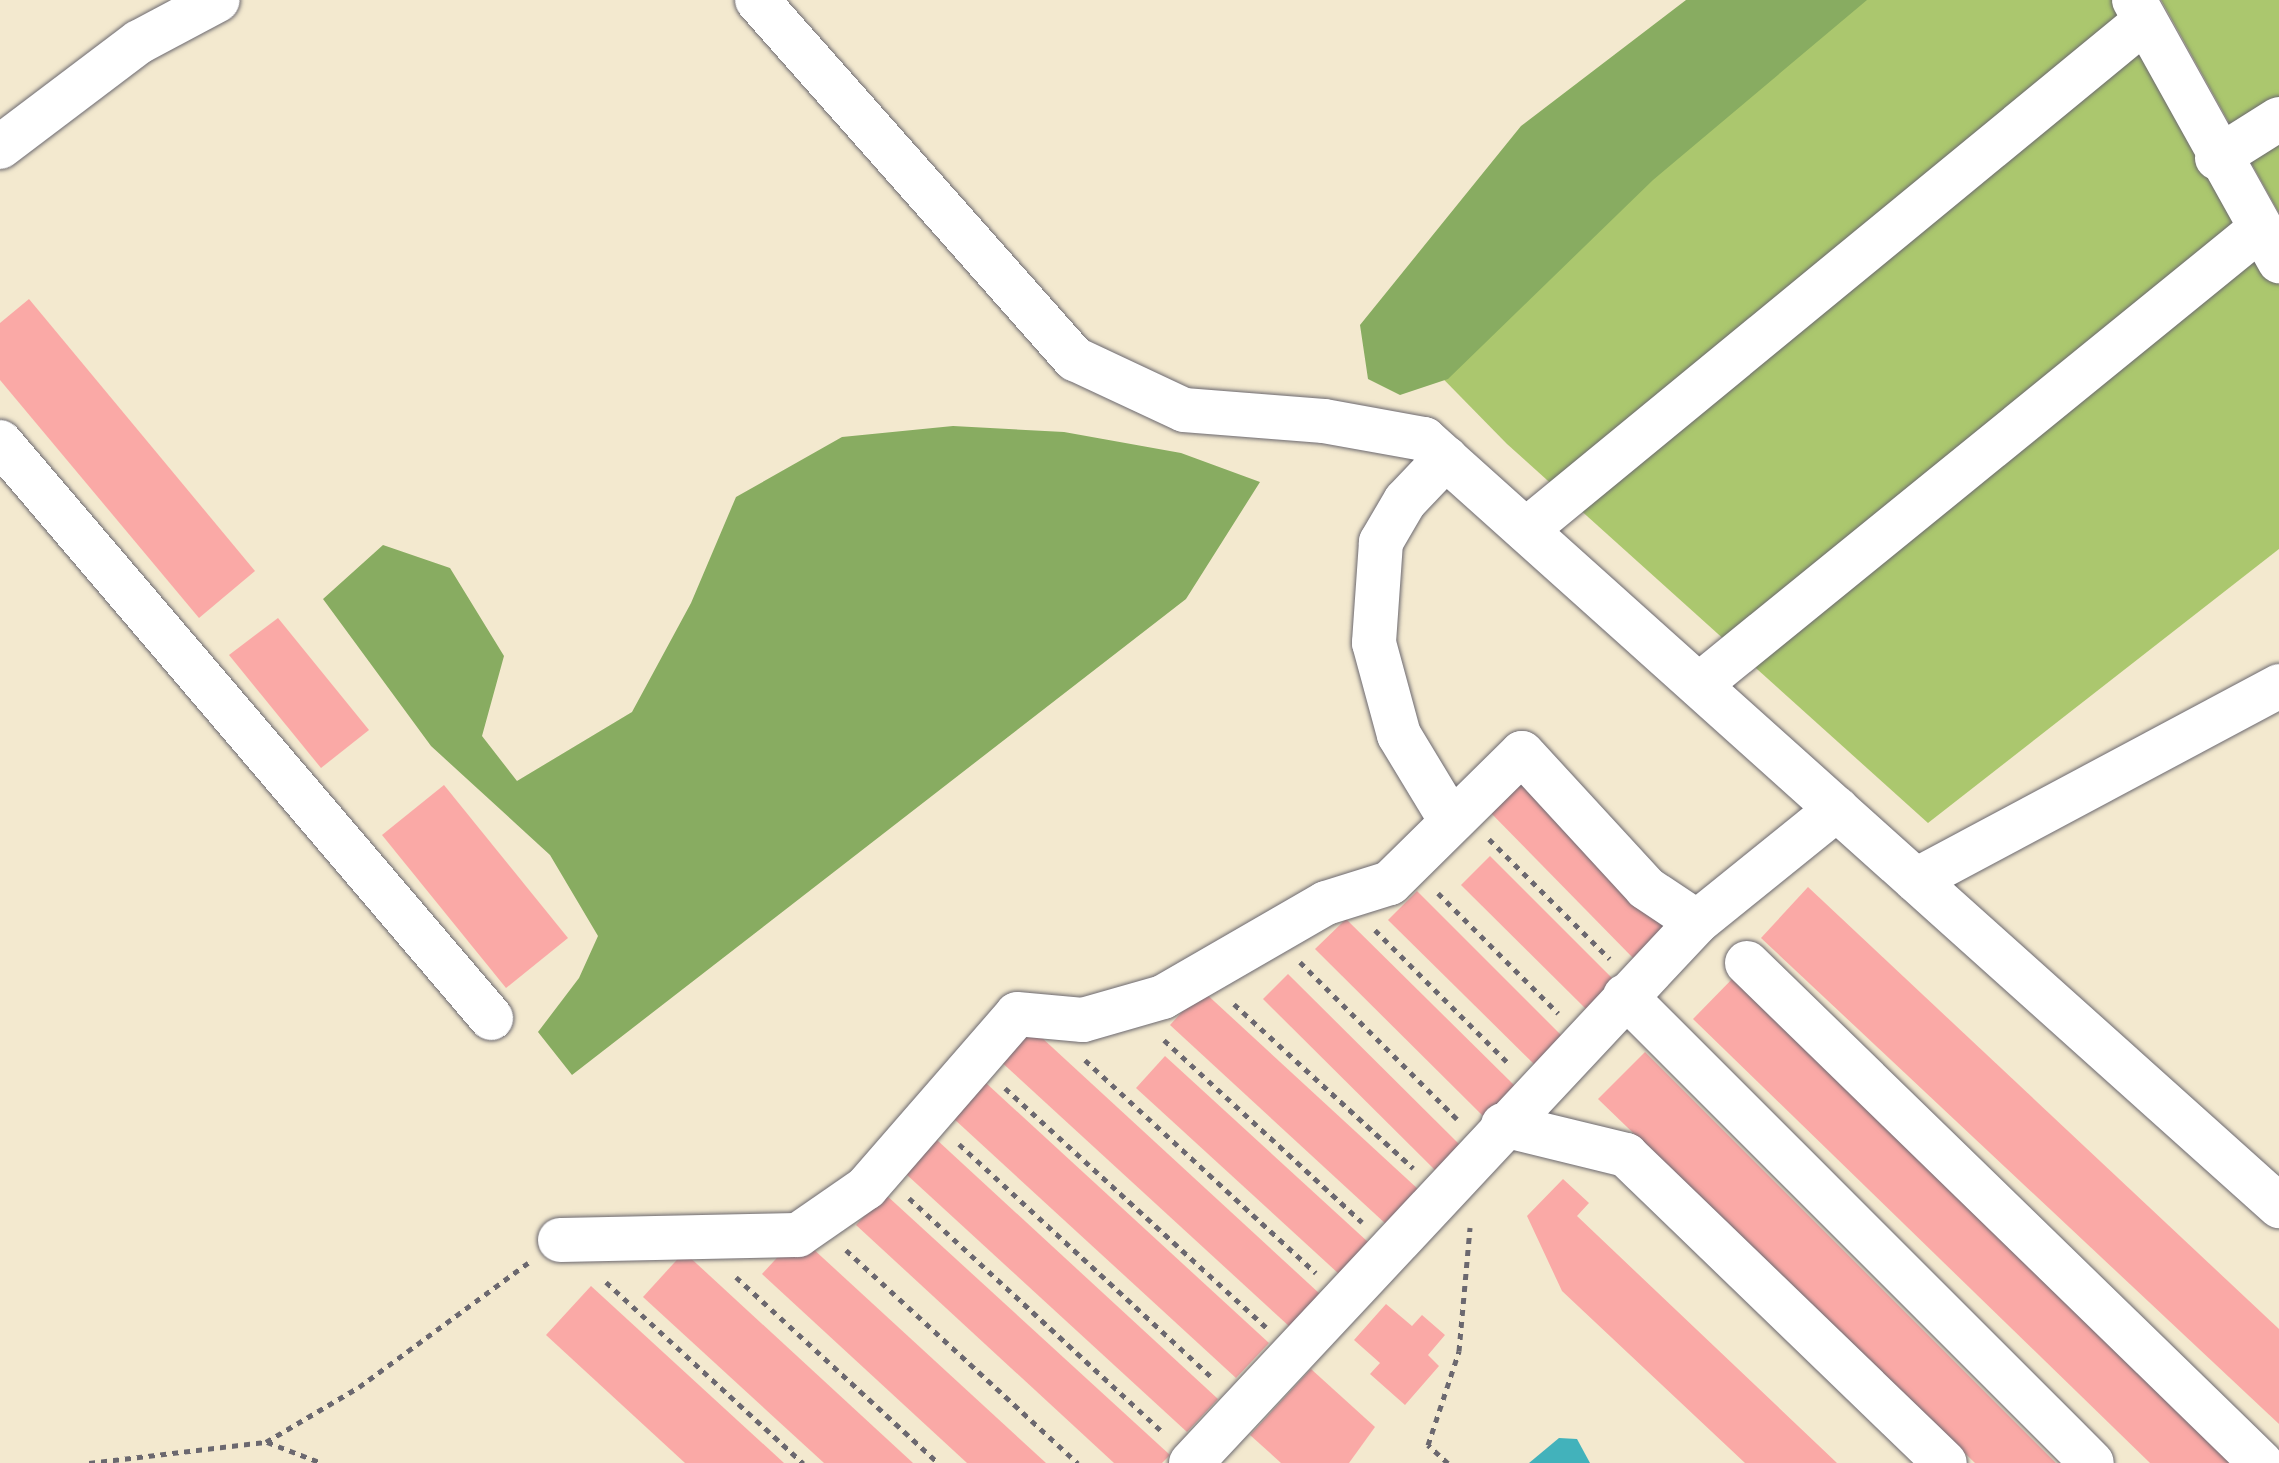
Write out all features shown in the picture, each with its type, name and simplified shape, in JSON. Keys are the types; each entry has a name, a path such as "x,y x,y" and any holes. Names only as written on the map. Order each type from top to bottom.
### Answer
{"street":[{"path":"139,42 149,0"},
{"path":"0,147 139,42 218,0"},
{"path":"757,0 1075,359 1184,410 1324,421 1424,439 2279,1206"},
{"path":"1526,530 2140,11 2217,158 2269,245 1699,685"},
{"path":"2217,158 2279,119"},
{"path":"0,442 491,1018"},
{"path":"1446,458 1405,501 1381,542 1374,643 1399,735 1456,816"},
{"path":"1916,880 2279,686"},
{"path":"560,1240 698,1241 798,1235 881,1172 1017,1014 1083,1020 1128,1007 1201,973 1269,932 1343,898 1390,883 1522,753 1646,888 1697,922"},
{"path":"1192,1461 1535,1090 1697,922 1837,809"},
{"path":"1747,963 2261,1463"},
{"path":"1631,991 2092,1463"},
{"path":"1473,1157 1626,1155 1945,1463"}],"path":[{"path":"1456,816 1631,991"},
{"path":"1409,864 1584,1039"},
{"path":"1343,898 1535,1090"},
{"path":"1269,932 1473,1157 1471,1241 1459,1351 1428,1445 1448,1463"},
{"path":"1201,973 1473,1157"},
{"path":"1128,1007 1389,1247"},
{"path":"1083,1020 1085,1061 1343,1298"},
{"path":"978,1062 1293,1352"},
{"path":"930,1117 1244,1405"},
{"path":"881,1172 1192,1461"},
{"path":"816,1223 1078,1463"},
{"path":"89,1463 266,1442 359,1387 560,1240 803,1463"},
{"path":"698,1241 938,1463"},
{"path":"266,1442 322,1463"}],"green space":[{"path":"1686,0 1867,0 1653,180 1448,379 1400,395 1368,379 1360,325 1521,126"},
{"path":"1814,0 2126,0 2279,285 2279,549 1928,823 1507,444 1409,344"},
{"path":"2161,0 2279,0 2279,213"},
{"path":"953,426 1064,432 1181,453 1260,482 1186,599 572,1075 538,1032 579,978 598,936 550,855 431,746 323,599 383,545 450,568 504,656 482,736 517,781 632,712 691,603 736,497 842,437"}],"water":[{"path":"1559,1438 1577,1439 1590,1463 1529,1463"}],"building":[{"path":"29,299 255,571 199,618 0,380 0,323"},
{"path":"278,618 369,730 321,768 229,655"},
{"path":"1517,779 1664,928 1633,958 1487,809"},
{"path":"444,785 568,938 506,988 382,835"},
{"path":"1490,856 1616,982 1588,1011 1461,885"},
{"path":"1808,887 2279,1329 2279,1424 1761,938"},
{"path":"1417,891 1564,1038 1536,1066 1388,920"},
{"path":"1346,919 1515,1086 1484,1117 1315,949"},
{"path":"1288,974 1461,1146 1436,1171 1263,999"},
{"path":"1735,976 2236,1463 2150,1463 1693,1019"},
{"path":"1202,990 1419,1190 1387,1225 1170,1025"},
{"path":"1028,1025 1320,1294 1290,1327 998,1059"},
{"path":"1645,1052 2056,1463 1975,1463 1598,1099"},
{"path":"1165,1056 1368,1242 1339,1274 1136,1088"},
{"path":"986,1083 1269,1343 1236,1378 953,1118"},
{"path":"937,1140 1218,1399 1187,1432 906,1174"},
{"path":"1563,1179 1589,1203 1577,1216 1837,1463 1745,1463 1562,1291 1527,1216"},
{"path":"885,1194 1170,1455 1162,1463 1114,1463 856,1225"},
{"path":"798,1235 1046,1463 967,1463 762,1274"},
{"path":"684,1252 913,1463 824,1463 643,1297"},
{"path":"591,1286 784,1463 685,1463 546,1335"},
{"path":"1386,1304 1412,1326 1422,1315 1445,1335 1428,1355 1439,1366 1405,1405 1370,1374 1380,1363 1354,1340"},
{"path":"1311,1369 1375,1427 1349,1463 1281,1463 1250,1435"}]}
